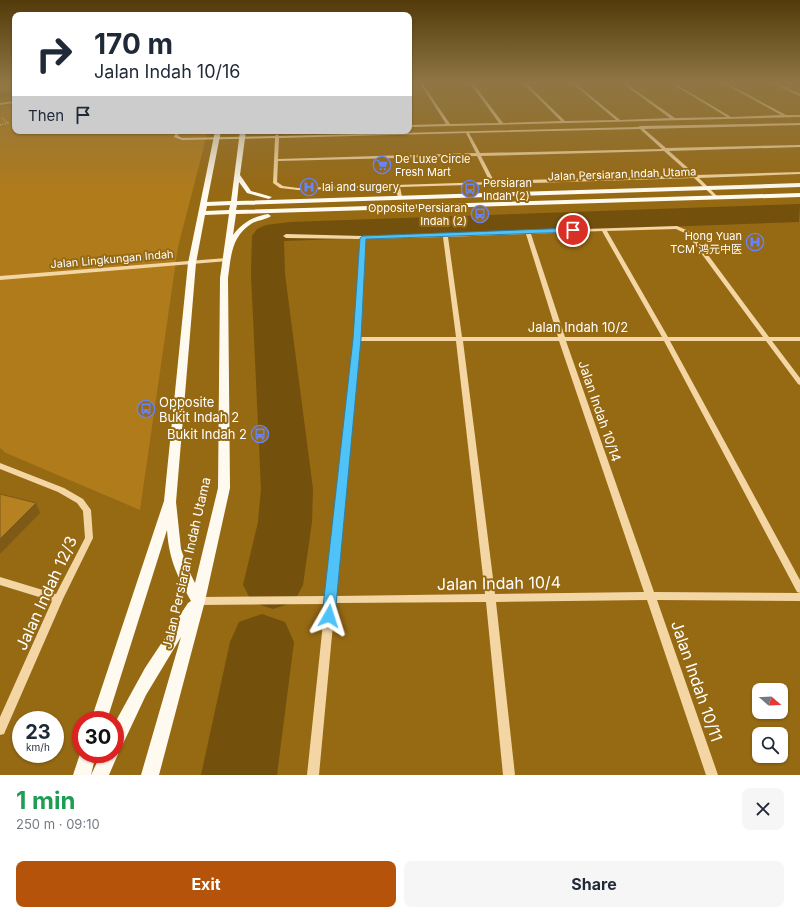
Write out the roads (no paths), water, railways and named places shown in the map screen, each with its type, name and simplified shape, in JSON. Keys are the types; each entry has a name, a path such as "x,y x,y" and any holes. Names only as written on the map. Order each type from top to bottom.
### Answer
{"main road":[{"path":"124,721 165,649 198,601 181,569 175,549 170,501 192,263 218,134"},
{"path":"232,212 242,134"},
{"path":"237,174 249,192 255,195 305,200"},
{"name":"Jalan Persiaran Indah Utama","path":"204,204 800,185"},
{"name":"Jalan Persiaran Indah Utama","path":"202,213 800,195"},
{"path":"226,255 242,227 256,218 310,210"},
{"name":"Jalan Persiaran Indah Utama","path":"150,775 198,601 224,488 224,278 232,212"},
{"path":"103,711 170,501"},
{"path":"82,775 85,763"},
{"path":"100,775 106,763"}],"street":[{"path":"445,119 449,125"},
{"path":"498,119 502,124"},
{"path":"561,119 564,122"},
{"path":"412,126 698,119"},
{"path":"412,133 800,124"},
{"path":"640,127 696,176 715,197"},
{"path":"467,132 493,183"},
{"path":"177,134 176,137 178,139 218,134 277,136 372,134"},
{"path":"277,136 276,183 282,187 397,186 800,173"},
{"path":"276,160 800,146"},
{"path":"397,186 400,197"},
{"path":"286,236 363,238 668,226 677,227 689,233 800,383"},
{"path":"603,229 666,339 800,590"},
{"name":"Jalan Indah 10/14","path":"528,232 562,339 652,596"},
{"path":"445,235 460,339 492,598 509,775"},
{"path":"313,775 357,339 363,238"},
{"name":"Jalan Lingkungan Indah","path":"0,278 192,263 226,255"},
{"name":"Jalan Indah 10/2","path":"357,339 800,339"},
{"name":"Jalan Indah 12/3","path":"0,466 61,490 80,501 87,510 90,538 58,599 0,730"},
{"path":"0,581 58,599"},
{"name":"Jalan Indah 10/4","path":"198,601 331,601 652,596 800,597"},
{"name":"Jalan Indah 10/11","path":"652,596 712,775"}],"waterway":[{"path":"273,585 285,522 287,489 268,274 268,236 277,232 290,231 799,213"},
{"path":"239,775 262,642"}],"place":[{"name":"De Luxe Circle Fresh Mart","path":"382,165"},
{"name":"lai and surgery","path":"309,187"},
{"name":"Persiaran Indah (2)","path":"470,189"},
{"name":"Opposite Persiaran Indah (2)","path":"480,214"},
{"name":"Hong Yuan TCM 鸿元中医","path":"755,242"},
{"name":"Opposite Bukit Indah 2","path":"146,409"},
{"name":"Bukit Indah 2","path":"260,434"}]}
